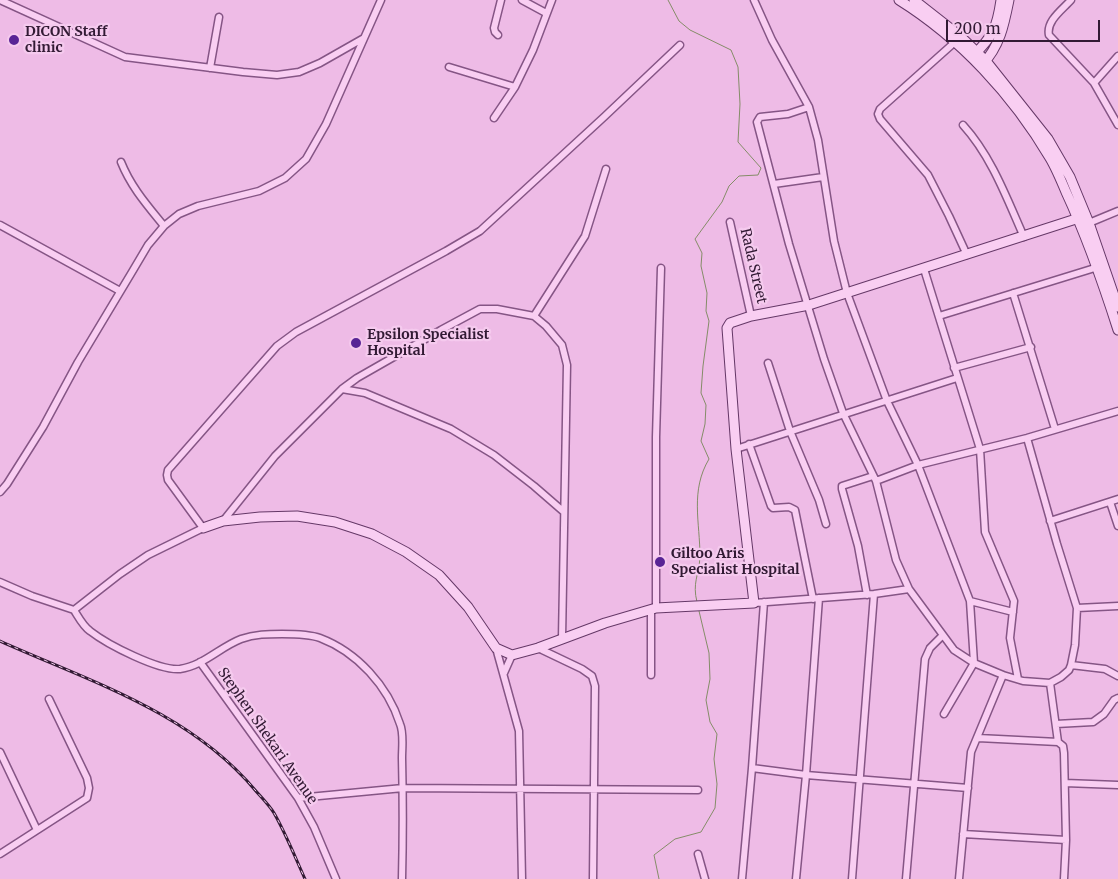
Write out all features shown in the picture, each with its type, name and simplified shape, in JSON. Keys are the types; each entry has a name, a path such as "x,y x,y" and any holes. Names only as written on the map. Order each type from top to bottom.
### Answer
{"street":[{"path":"0,492 43,427 78,362 148,245 164,226 179,214 198,206 260,191 285,178 306,159 326,124 381,0"},
{"path":"498,34 494,28 502,0"},
{"path":"522,0 546,13"},
{"path":"494,118 515,87 534,50 552,0"},
{"path":"754,0 772,40 809,107 818,140 834,241 847,293 887,401 918,465 970,600 974,662 944,714"},
{"path":"898,0 913,9 974,55"},
{"path":"914,0 960,36 974,55 1048,139 1070,177 1089,223 1118,307"},
{"path":"974,55 990,36 998,22 1001,0"},
{"path":"983,64 998,43 1004,28 1009,0"},
{"path":"1071,0 1051,22 1048,27 1048,35 1094,83 1118,125"},
{"path":"1,3 126,57 277,75 299,72 320,63 365,37"},
{"path":"210,68 220,17"},
{"path":"955,42 880,110 878,114 880,119 928,175 967,255"},
{"path":"203,528 168,480 168,470 277,346 296,332 480,232 680,45"},
{"path":"1094,83 1118,56"},
{"path":"983,64 1051,158 1079,218 1098,267 1118,330"},
{"path":"449,67 515,87"},
{"path":"809,107 788,114 760,117 758,119 790,244 824,359 843,413 874,478 896,560 909,589 954,650 974,662 1003,675 1050,683 1061,677 1069,670 1071,665 1075,645 1077,608 1027,438"},
{"path":"963,126 972,136 996,175 1024,237"},
{"path":"121,162 138,194 164,226"},
{"path":"534,316 586,236 606,170"},
{"path":"774,184 823,177"},
{"path":"1089,223 1118,211"},
{"path":"754,603 736,449 728,328 730,323 751,316 809,305 1079,218"},
{"name":"Rada Street","path":"730,222 751,316"},
{"path":"1,228 120,291"},
{"path":"939,316 1098,267"},
{"path":"651,675 661,268"},
{"path":"924,269 980,449 985,532 1014,600 1010,638 1018,679"},
{"path":"1013,293 1055,429"},
{"path":"223,521 275,456 342,389 357,378 480,309 497,309 534,316 546,326 562,345 567,365 562,638"},
{"path":"954,368 1031,347"},
{"path":"768,363 790,431 819,500 826,524"},
{"path":"357,378 366,393"},
{"path":"736,449 843,413 957,378"},
{"path":"342,389 366,393 451,429 494,455 564,512"},
{"path":"867,595 858,546 842,486 1027,438 1118,411"},
{"path":"749,444 772,508 789,507 795,510 816,598 806,775 796,879"},
{"path":"1050,521 1118,499"},
{"path":"1110,502 1118,526"},
{"path":"74,610 148,555 203,528 223,521 260,516 297,516 335,522 372,534 406,552 439,575 468,607 496,648 520,731 522,879"},
{"path":"0,582 32,596 74,610 89,631 119,649 163,668 178,669 190,667 241,639 258,634 289,634 318,638 346,651 368,671 387,695 401,725 403,788 402,879"},
{"path":"496,648 512,655 538,648 605,623 654,609 867,595 909,589"},
{"path":"852,879 874,594"},
{"path":"970,600 1014,612"},
{"path":"742,879 764,602"},
{"path":"1077,608 1118,606"},
{"path":"906,879 925,659 930,648 942,636"},
{"path":"550,643 557,657"},
{"path":"538,648 592,676 595,686 593,879"},
{"path":"504,673 512,655"},
{"name":"Stephen Shekari Avenue","path":"200,662 298,798 314,827 336,879"},
{"path":"1071,665 1105,669 1118,676"},
{"path":"958,879 971,752 1003,675"},
{"path":"1050,683 1058,742"},
{"path":"1056,724 1093,722 1104,714 1114,700 1118,698"},
{"path":"0,854 87,798 89,788 82,766 50,699"},
{"path":"978,738 1058,742 1063,746 1066,840 1064,879"},
{"path":"0,752 37,830"},
{"path":"752,768 806,775 968,788"},
{"path":"1065,783 1118,785"},
{"path":"298,798 403,788 698,790"},
{"path":"963,834 1066,840"},
{"path":"698,854 705,879"}],"waterway":[{"path":"668,0 679,21 690,30 731,50 738,67 740,104 738,142 761,168 758,175 739,176 729,186 722,202 695,239 702,253 701,266 707,293 706,311 709,321 701,393 706,405 705,424 701,441 709,459 703,471 698,495 700,557 695,584 697,602"},
{"path":"659,879 654,855 675,839 701,832 715,808 717,784 714,759 717,734 710,722 706,700 710,679 709,653 699,611"}],"railway":[{"path":"0,641 136,701 200,739 229,763 270,807 305,879"}],"place":[{"name":"DICON Staff clinic","path":"14,40"},
{"name":"Epsilon Specialist Hospital","path":"356,343"},
{"name":"Giltoo Aris Specialist Hospital","path":"660,562"}]}
